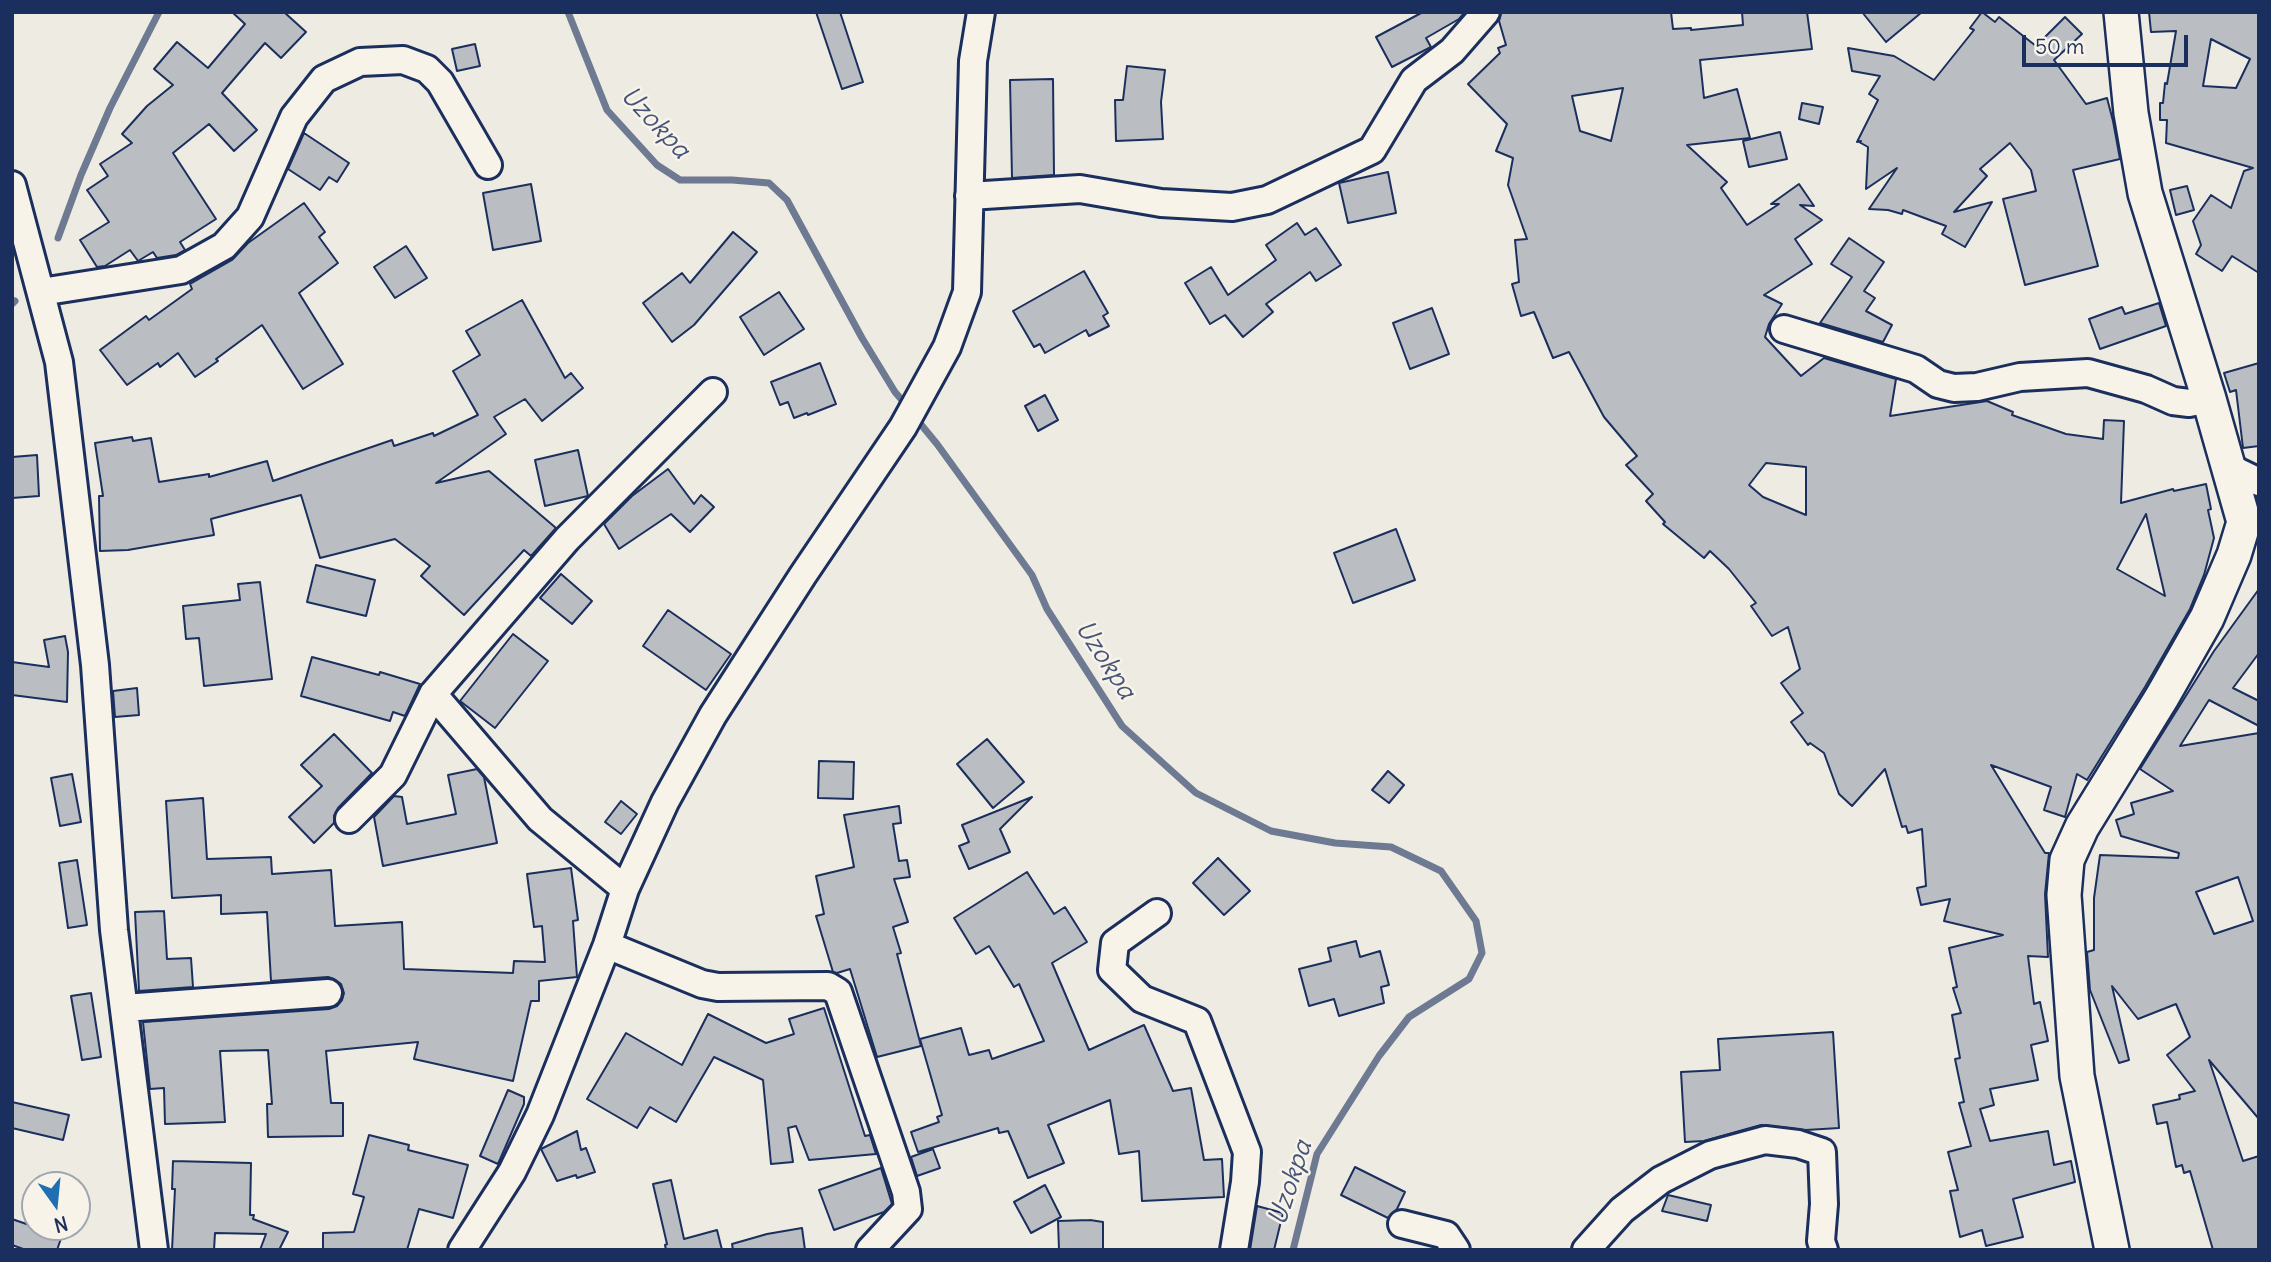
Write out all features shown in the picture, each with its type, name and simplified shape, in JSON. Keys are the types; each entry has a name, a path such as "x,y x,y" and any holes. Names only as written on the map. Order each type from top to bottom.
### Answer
{"main road":[{"path":"2112,1250 2077,1076 2064,895 2067,860 2082,827 2207,618 2234,555 2244,522 2244,475 2209,399 2145,192 2131,113 2121,12"}],"street":[{"path":"462,1250 512,1172 540,1115 607,945 625,889 665,802 713,715 903,427 947,347 967,292 973,61 981,12"},
{"path":"969,196 1080,189 1161,203 1233,207 1267,200 1372,149 1414,80 1452,51 1486,12"},
{"path":"41,292 181,270 224,246 250,217 294,117 324,79 360,62 403,60 426,68 440,82 488,165"},
{"path":"12,185 59,362 95,665 114,930 154,1250"},
{"path":"1784,329 1916,369 1938,384 1954,388 1978,387 2020,377 2088,373 2146,389 2173,401 2189,403 2209,399"},
{"path":"349,819 393,775 433,694 567,539 713,391"},
{"path":"433,694 540,818 625,889"},
{"path":"1157,913 1115,943 1112,970 1142,999 1197,1021 1247,1153 1234,1250"},
{"path":"607,945 702,984 718,987 828,986 838,992 906,1192 908,1209 870,1250"},
{"path":"124,1008 328,993"},
{"path":"1586,1250 1622,1210 1661,1180 1710,1154 1765,1140 1798,1144 1822,1152 1824,1204 1821,1241 1824,1250"},
{"path":"1402,1224 1446,1235 1456,1250"}],"building":[{"path":"232,12 284,12 306,32 281,58 265,43 222,93 257,130 234,151 209,124 173,153 216,219 180,242 185,250 176,255 157,258 153,252 138,261 130,250 105,266 97,267 80,240 109,222 87,190 108,176 100,164 132,143 122,134 147,106 173,85 154,69 177,42 208,68 245,24"},
{"path":"816,12 840,12 863,82 842,89"},
{"path":"1423,12 1465,12 1459,19 1426,38 1431,47 1392,67 1376,37"},
{"path":"1501,12 1671,12 1673,29 1691,30 1743,25 1742,12 1807,12 1812,49 1700,60 1704,98 1737,89 1750,138 1687,145 1727,182 1721,188 1747,225 1779,204 1771,204 1799,184 1814,206 1800,205 1822,220 1795,239 1812,264 1764,295 1782,304 1769,324 1765,337 1801,376 1824,358 1896,379 1890,416 1987,401 2013,412 2012,415 2066,434 2103,439 2104,420 2124,421 2121,503 2173,489 2174,491 2206,484 2214,538 2204,575 2190,609 2087,780 2077,774 2065,817 2044,810 2051,787 1991,765 2045,853 2049,853 2045,894 2048,957 2028,956 2034,1004 2040,1002 2048,1041 2031,1045 2038,1080 1990,1089 1994,1105 1980,1109 1990,1141 2048,1131 2054,1165 2071,1161 2075,1182 2013,1199 2023,1237 1986,1246 1982,1230 1960,1237 1950,1191 1958,1190 1948,1152 1971,1146 1959,1103 1964,1102 1955,1059 1960,1058 1952,1015 1961,1013 1953,988 1957,987 1949,948 2003,935 1944,921 1950,899 1921,905 1917,888 1926,886 1922,829 1908,833 1906,826 1902,827 1885,769 1852,806 1839,794 1824,753 1810,743 1808,745 1791,722 1803,713 1781,683 1800,669 1788,627 1772,636 1751,606 1756,603 1729,569 1710,551 1704,558 1663,524 1665,522 1646,501 1653,494 1626,465 1637,456 1604,417 1569,352 1553,358 1534,312 1521,316 1512,284 1519,282 1515,240 1527,239 1508,185 1513,158 1496,151 1507,124 1468,84 1500,53 1498,48 1506,45 1499,21","holes":["1623,88 1611,141 1580,131 1572,96","1766,463 1806,467 1806,515 1763,497 1749,485","2146,514 2165,596 2117,569"]},
{"path":"1862,12 1922,12 1886,42"},
{"path":"1982,12 1995,22 1999,17 2036,46 2065,17 2082,34 2054,60 2086,104 2107,98 2113,121 2120,159 2073,170 2098,266 2025,285 2003,199 2036,191 2031,170 2010,143 1980,169 1987,176 1954,212 1992,202 1965,247 1942,234 1946,226 1903,210 1902,214 1869,209 1897,168 1866,189 1868,147 1859,142 1861,141 1857,142 1878,100 1869,94 1880,76 1852,71 1848,48 1894,56 1934,80 1974,30 1970,28"},
{"path":"2149,12 2259,12 2259,273 2232,256 2222,271 2196,254 2201,245 2193,221 2211,195 2231,208 2244,171 2253,168 2166,143 2167,120 2160,120 2160,103 2163,103 2176,31 2151,32","holes":["2211,39 2250,59 2236,88 2203,86"]},
{"path":"475,44 480,66 457,71 452,49"},
{"path":"1127,66 1165,70 1161,102 1163,139 1116,141 1115,100 1123,100"},
{"path":"1053,79 1054,175 1012,178 1010,80"},
{"path":"1802,103 1823,107 1819,124 1799,119"},
{"path":"1780,132 1787,159 1749,167 1743,141"},
{"path":"304,133 349,163 337,182 329,177 320,190 288,169"},
{"path":"1388,172 1396,213 1348,223 1339,183"},
{"path":"531,184 541,241 493,250 483,193"},
{"path":"2187,186 2194,210 2176,215 2170,190"},
{"path":"304,203 325,232 319,237 338,263 299,293 343,364 303,389 262,325 195,377 178,353 160,367 158,363 127,385 100,350 146,316 149,320 192,289 190,284 232,260 248,243"},
{"path":"1297,223 1305,235 1316,228 1341,265 1316,281 1310,272 1266,304 1273,312 1243,337 1225,315 1210,324 1185,283 1211,267 1228,295 1276,260 1266,245"},
{"path":"733,232 757,252 694,325 672,342 643,303 682,273 690,283"},
{"path":"1849,238 1884,262 1864,291 1875,298 1866,311 1892,325 1883,342 1820,323 1852,277 1831,264"},
{"path":"406,246 427,278 395,298 374,267"},
{"path":"1084,271 1108,313 1103,316 1109,326 1089,336 1086,330 1045,353 1040,344 1034,347 1013,311"},
{"path":"779,292 804,329 764,355 740,317"},
{"path":"522,300 565,378 571,373 583,388 542,421 525,399 494,417 506,434 436,483 489,471 556,528 531,556 524,550 464,615 421,576 430,566 395,539 320,558 301,495 211,519 214,535 128,550 100,551 99,496 103,496 95,443 132,437 133,441 151,438 159,482 209,474 209,477 267,461 273,481 392,440 394,446 433,433 434,436 478,415 453,371 480,355 466,331"},
{"path":"2159,303 2166,326 2100,349 2089,319 2122,307 2125,314"},
{"path":"1432,308 1449,354 1410,369 1393,323"},
{"path":"820,363 836,404 794,418 788,402 780,405 771,382"},
{"path":"2259,363 2259,446 2243,448 2236,390 2230,392 2224,373"},
{"path":"1045,395 1058,420 1038,431 1025,406"},
{"path":"578,450 588,496 545,506 535,460"},
{"path":"37,455 39,496 12,498 12,457"},
{"path":"668,469 694,504 701,495 714,507 690,532 671,514 619,549 604,524 632,496"},
{"path":"1396,529 1415,580 1353,603 1334,553"},
{"path":"316,565 375,580 366,616 307,602"},
{"path":"561,574 592,601 572,624 540,598"},
{"path":"260,582 272,679 204,686 199,638 186,639 183,606 240,600 238,584"},
{"path":"2259,589 2259,653 2233,688 2259,701 2259,726 2209,700 2180,746 2259,733 2259,1119 2209,1060 2243,1161 2259,1156 2259,1250 2213,1250 2190,1171 2184,1173 2182,1165 2176,1167 2167,1122 2157,1124 2153,1105 2180,1099 2179,1095 2195,1091 2167,1055 2190,1037 2176,1004 2138,1019 2112,986 2129,1060 2119,1063 2090,990 2087,952 2094,950 2094,898 2100,855 2178,858 2179,853 2121,836 2116,820 2134,814 2131,803 2173,791 2140,769 2214,651","holes":["2238,877 2253,921 2214,934 2196,892"]},
{"path":"668,610 731,654 706,690 643,646"},
{"path":"513,634 548,661 495,728 460,701"},
{"path":"65,636 68,652 67,702 12,695 12,662 49,667 44,640"},
{"path":"312,657 420,684 405,716 393,712 390,721 301,696"},
{"path":"137,688 139,715 115,717 113,691"},
{"path":"334,734 372,773 338,808 334,823 314,843 289,817 322,786 301,765"},
{"path":"987,739 1024,782 993,808 957,764"},
{"path":"819,761 854,762 853,799 818,798"},
{"path":"477,769 484,777 497,843 383,866 374,817 394,796 402,797 407,824 456,814 448,775"},
{"path":"1388,771 1404,785 1389,803 1372,790"},
{"path":"72,774 81,822 60,826 51,778"},
{"path":"1032,797 1000,829 1010,852 969,869 959,846 969,842 962,825"},
{"path":"203,798 207,859 271,857 272,874 331,870 335,926 402,922 404,969 513,973 514,961 545,962 542,926 534,927 527,874 571,868 578,920 573,921 577,977 539,981 539,1001 531,1001 513,1081 414,1059 418,1042 326,1051 331,1103 343,1103 343,1136 268,1137 267,1104 272,1104 268,1050 220,1051 225,1122 165,1124 164,1088 150,1089 143,1022 329,1009 337,1006 344,993 341,984 328,977 271,981 267,912 221,914 221,895 172,898 166,801"},
{"path":"621,801 637,814 621,834 605,822"},
{"path":"899,806 901,823 893,824 899,861 907,860 910,877 894,879 908,922 893,927 901,953 897,954 921,1046 877,1057 850,969 833,972 816,916 824,914 816,876 854,867 844,815"},
{"path":"1218,858 1250,891 1224,915 1193,883"},
{"path":"77,860 87,925 68,928 59,863"},
{"path":"1027,872 1054,914 1065,907 1087,942 1052,963 1089,1050 1144,1025 1173,1091 1191,1088 1204,1160 1222,1159 1224,1197 1142,1201 1139,1151 1119,1154 1110,1100 1048,1125 1064,1163 1028,1178 1008,1131 999,1133 998,1128 918,1152 911,1132 939,1122 937,1117 942,1115 920,1039 961,1028 969,1055 989,1050 992,1059 1044,1041 1019,984 1014,987 989,946 976,954 954,918"},
{"path":"164,911 167,959 191,958 193,987 139,991 135,912"},
{"path":"1356,941 1360,957 1380,951 1389,985 1381,987 1384,1003 1339,1016 1334,999 1309,1006 1299,969 1331,961 1328,948"},
{"path":"91,993 101,1057 82,1060 71,996"},
{"path":"824,1008 865,1136 870,1135 876,1154 809,1160 796,1126 788,1128 793,1162 771,1164 763,1080 714,1057 676,1122 650,1107 637,1128 587,1099 626,1033 682,1065 708,1014 766,1043 794,1034 789,1019"},
{"path":"1833,1032 1839,1128 1806,1130 1761,1125 1704,1141 1685,1142 1681,1072 1720,1070 1718,1039"},
{"path":"508,1090 524,1097 524,1104 498,1164 480,1156"},
{"path":"12,1102 69,1115 63,1140 12,1128"},
{"path":"577,1131 581,1150 586,1148 595,1172 557,1181 541,1149"},
{"path":"369,1135 409,1145 408,1150 468,1165 453,1218 419,1209 407,1250 323,1250 323,1233 354,1232 364,1197 353,1194"},
{"path":"933,1149 940,1168 917,1176 911,1157"},
{"path":"173,1161 251,1163 250,1215 254,1215 253,1219 288,1232 279,1250 260,1250 266,1234 215,1233 214,1250 172,1250 175,1189 172,1189"},
{"path":"1355,1167 1405,1192 1397,1209 1388,1218 1341,1195"},
{"path":"881,1168 892,1204 884,1212 834,1230 819,1190"},
{"path":"671,1180 684,1239 717,1230 722,1250 666,1250 667,1244 653,1184"},
{"path":"1045,1185 1061,1217 1031,1233 1014,1202"},
{"path":"1668,1195 1711,1205 1707,1221 1662,1211"},
{"path":"1257,1206 1283,1213 1274,1250 1250,1250"},
{"path":"12,1219 21,1222 21,1241 60,1241 57,1250 26,1250 12,1245"},
{"path":"1058,1221 1103,1222 1103,1250 1059,1250"},
{"path":"802,1228 805,1250 733,1250 732,1244"}],"waterway":[{"path":"58,238 110,108 159,12"},
{"name":"Uzokpa","path":"568,12 607,110 657,165 680,180 769,183 787,200 862,338 895,392 907,406"},
{"path":"12,304 15,301"},
{"name":"Uzokpa","path":"914,416 1032,575 1047,609 1122,726 1196,793 1271,831 1335,843 1391,847 1441,871 1476,921 1482,953 1469,979 1409,1017 1379,1056 1317,1154 1293,1250"}]}
